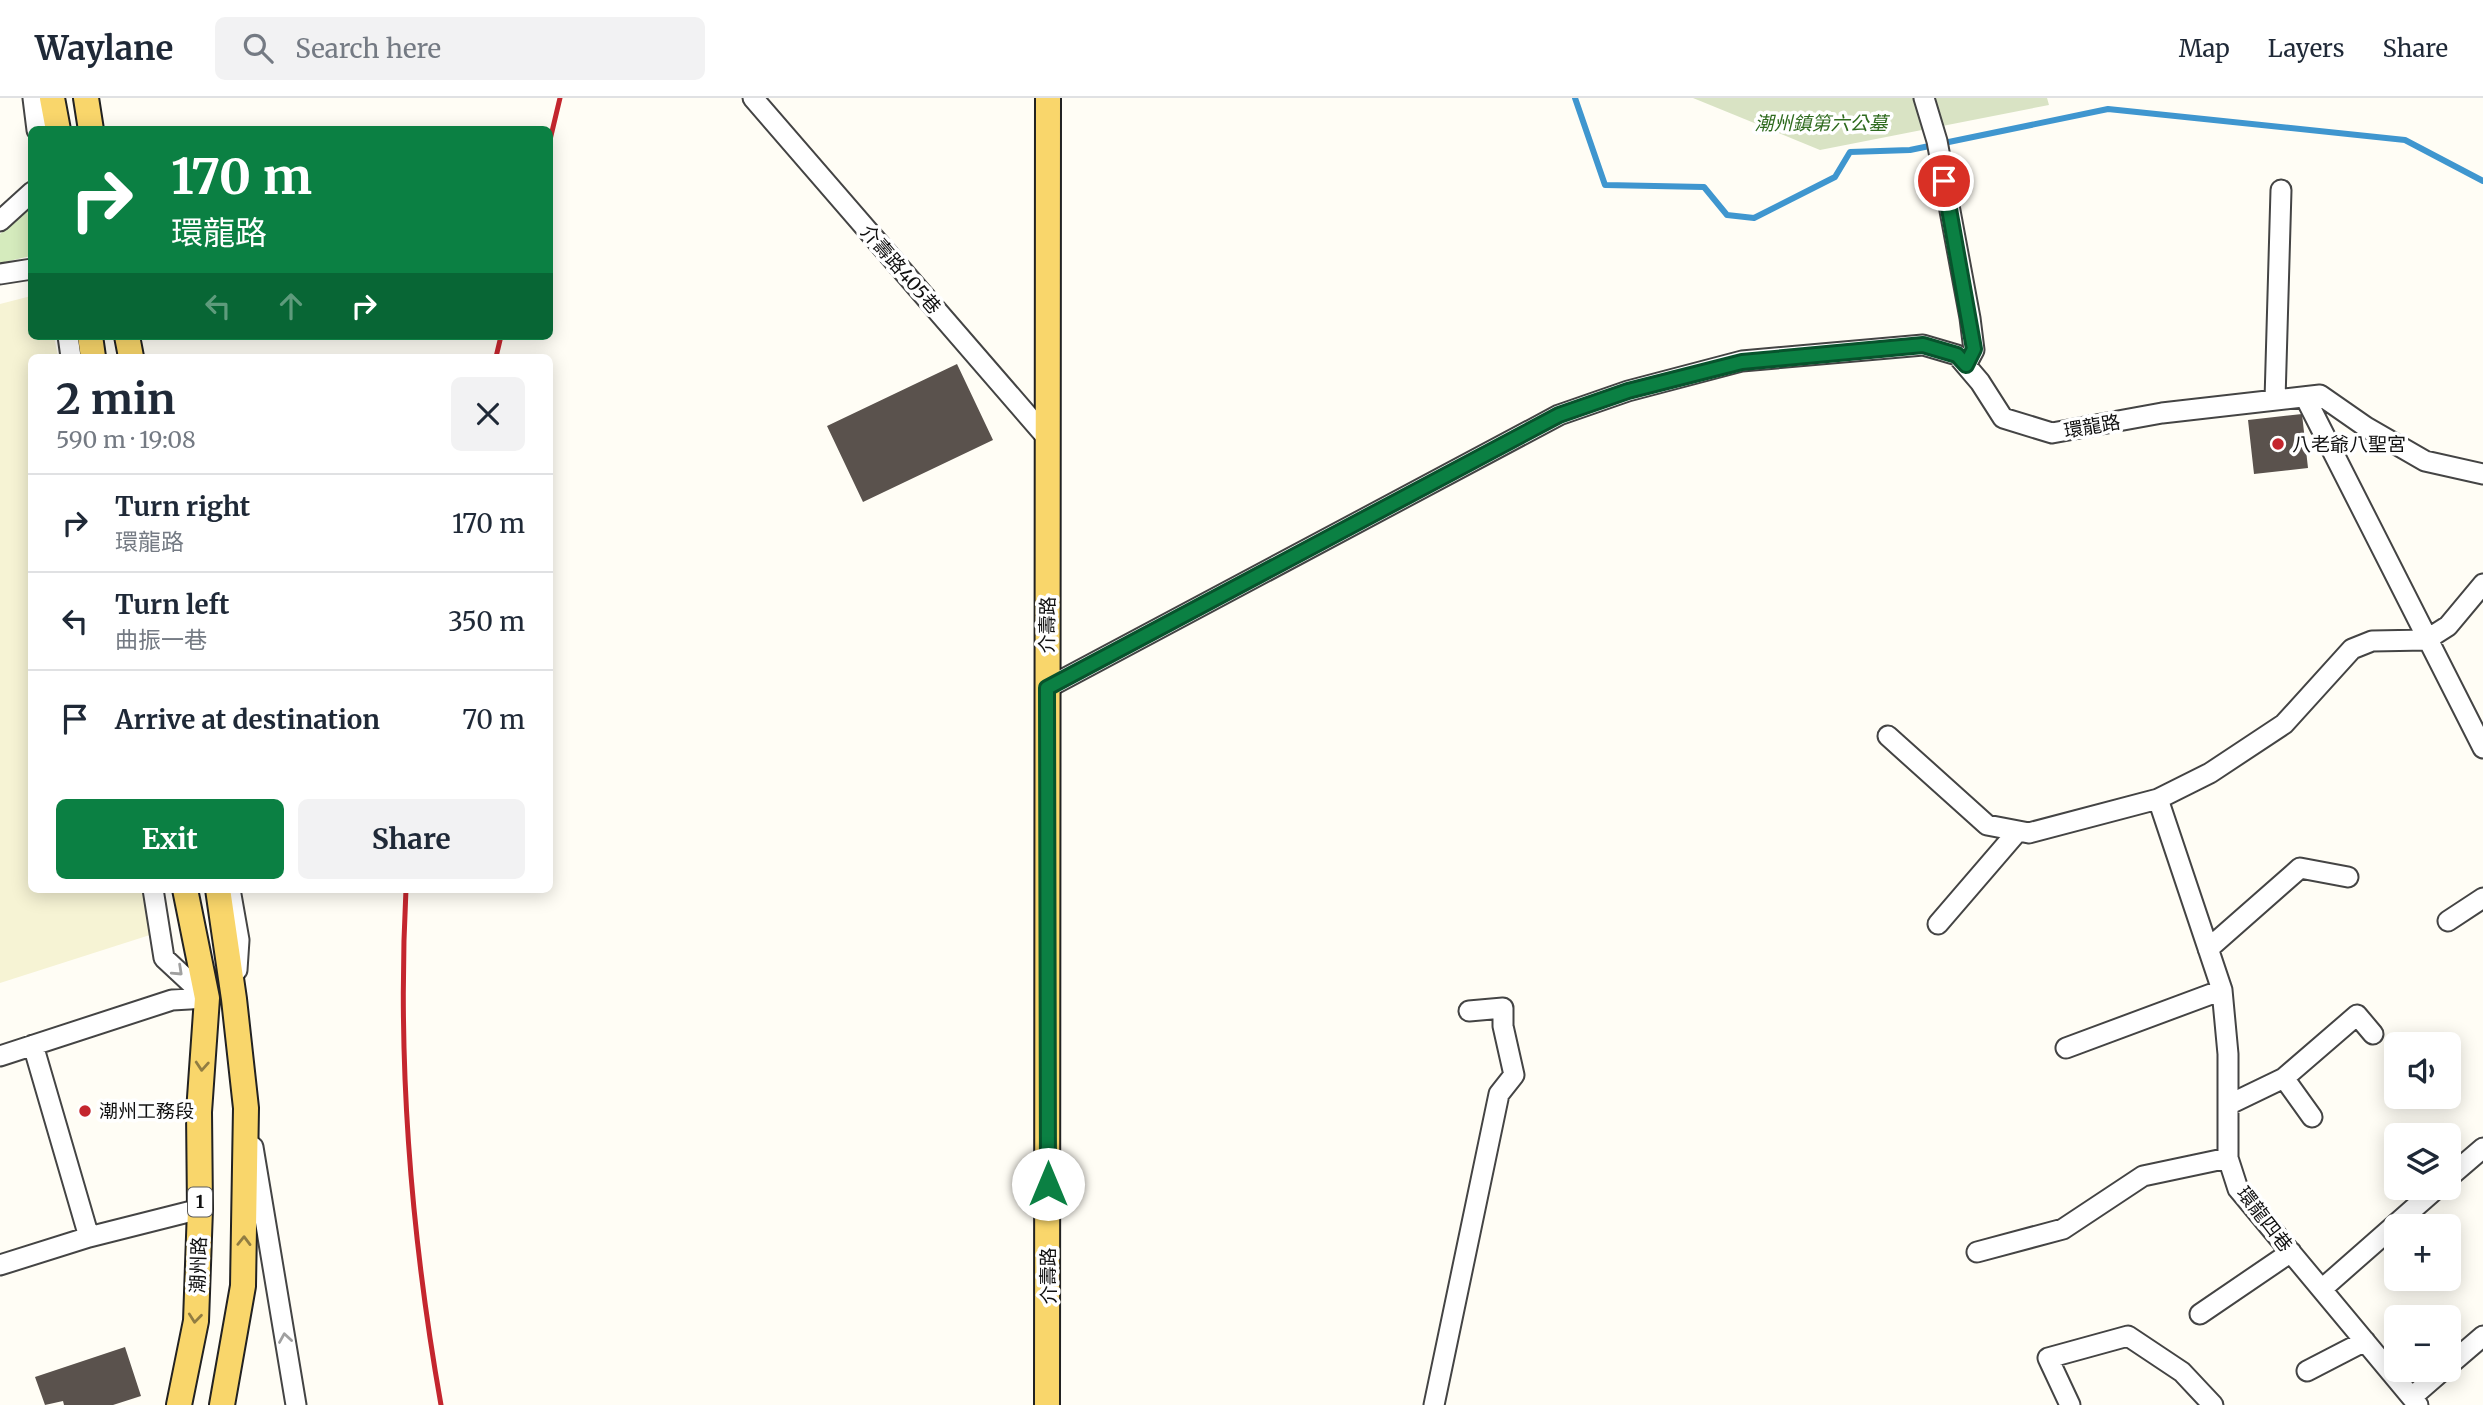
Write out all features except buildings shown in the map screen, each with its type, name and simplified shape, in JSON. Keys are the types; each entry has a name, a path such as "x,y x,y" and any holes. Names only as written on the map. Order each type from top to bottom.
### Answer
{"main road":[{"path":"52,98 57,126"},
{"path":"86,98 90,126"},
{"name":"介壽路","path":"1047,1405 1048,98"},
{"name":"潮州路","path":"179,1405 196,1321 200,1209 199,1112 206,998 185,893"},
{"path":"219,893 246,1108 243,1286 222,1405"},
{"path":"206,998 234,999"}],"street":[{"path":"33,98 36,126"},
{"path":"94,98 99,126"},
{"name":"介壽路405巷","path":"753,98 1049,440"},
{"path":"1924,98 1938,147 1970,318 1974,349 1966,365"},
{"path":"2275,400 2281,190"},
{"path":"0,221 28,196"},
{"path":"0,274 28,269"},
{"name":"環龍路","path":"1047,688 1559,415 1628,391 1742,362 1923,345 1957,355 2003,418 2052,433 2162,413 2305,397"},
{"path":"2483,474 2425,461 2366,427 2320,395 2305,397 2483,748"},
{"path":"1888,736 1987,825 2029,833 2158,799 2210,773 2284,724 2352,649 2372,640 2427,640 2448,626 2483,584"},
{"name":"環龍四巷","path":"2158,799 2222,990 2228,1054 2228,1158 2238,1189 2415,1401"},
{"path":"1938,924 2018,831"},
{"path":"2208,949 2300,868 2348,877"},
{"path":"154,893 163,958 206,998"},
{"path":"231,893 239,940 234,999"},
{"path":"2448,921 2483,898"},
{"path":"2066,1048 2222,990"},
{"path":"0,1056 172,1000 206,998"},
{"path":"1434,1405 1499,1094 1514,1075 1503,1026 1503,1008 1469,1010"},
{"path":"2228,1105 2284,1078 2357,1015 2373,1034"},
{"path":"33,1045 89,1237"},
{"path":"2284,1078 2312,1117"},
{"path":"246,1108 296,1405"},
{"path":"2461,1167 2483,1148"},
{"path":"1977,1252 2063,1229 2143,1176 2228,1158"},
{"path":"2322,1289 2423,1200"},
{"path":"0,1265 89,1237 200,1209"},
{"path":"2200,1314 2291,1252"},
{"path":"2070,1405 2048,1358 2128,1336 2182,1373 2213,1405"},
{"path":"2461,1355 2483,1336"},
{"path":"2307,1371 2365,1341"},
{"path":"2415,1401 2432,1382"}],"shaded area":[{"path":"28,297 28,340 55,340 57,354 28,354 28,893 147,893 153,934 0,983 0,304"}],"green space":[{"name":"潮州鎮第六公墓","path":"1693,98 2047,98 2049,105 1820,150"},
{"path":"28,209 28,257 0,263 0,234"}],"waterway":[{"path":"1575,98 1605,185 1704,187 1727,215 1754,218 1835,177 1850,152 1910,150 2108,109 2405,140 2483,181"}],"railway":[{"path":"553,127 560,98"},
{"path":"497,354 500,340"},
{"path":"406,893 403,1019 409,1148 414,1213 441,1405"}],"place":[{"name":"八老爺八聖宮","path":"2278,444"},
{"name":"潮州工務段","path":"85,1111"}],"route":[{"path":"1048,1184 1047,688 1559,415 1628,391 1742,362 1923,345 1957,355 1966,365 1974,349 1944,181"}]}
